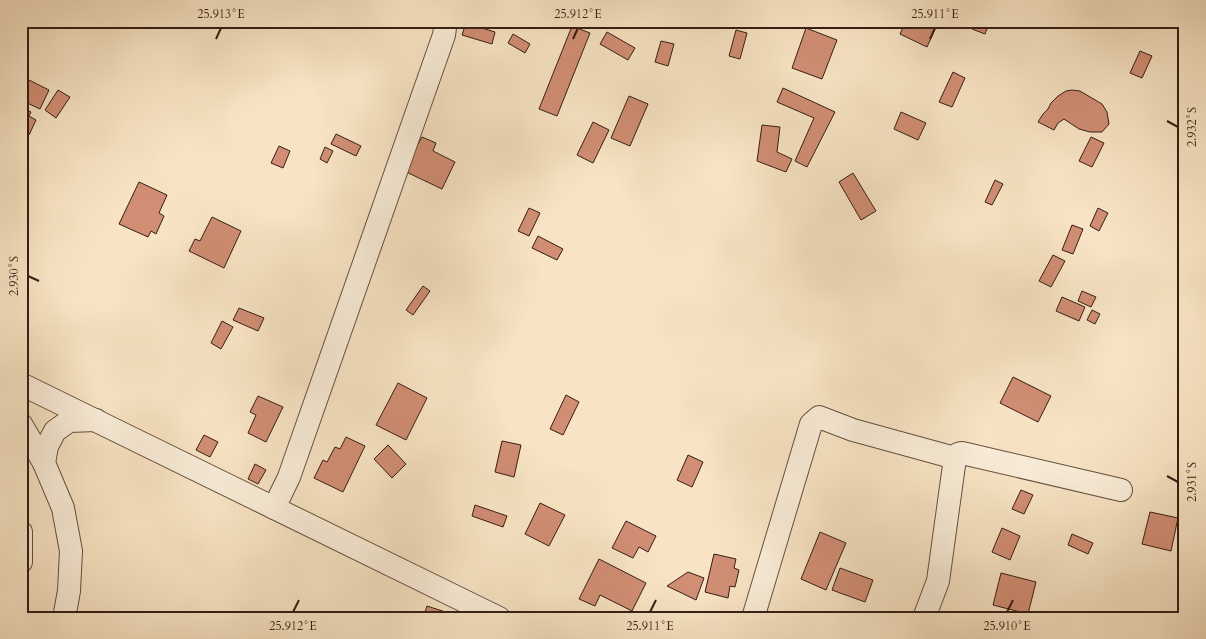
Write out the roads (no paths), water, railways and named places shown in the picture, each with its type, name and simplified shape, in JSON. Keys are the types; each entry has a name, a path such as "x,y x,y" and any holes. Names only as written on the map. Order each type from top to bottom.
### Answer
{"street":[{"path":"274,508 292,467 444,35 446,21"},
{"path":"21,384 500,618"},
{"path":"753,618 811,424 819,418 853,430 955,458"},
{"path":"44,464 47,446 55,431 69,421 96,420"},
{"path":"21,424 44,464 63,508 71,551 70,591 64,618"},
{"path":"924,618 938,581 955,458 958,454 962,453 1122,490"},
{"path":"21,532 21,562"}]}
